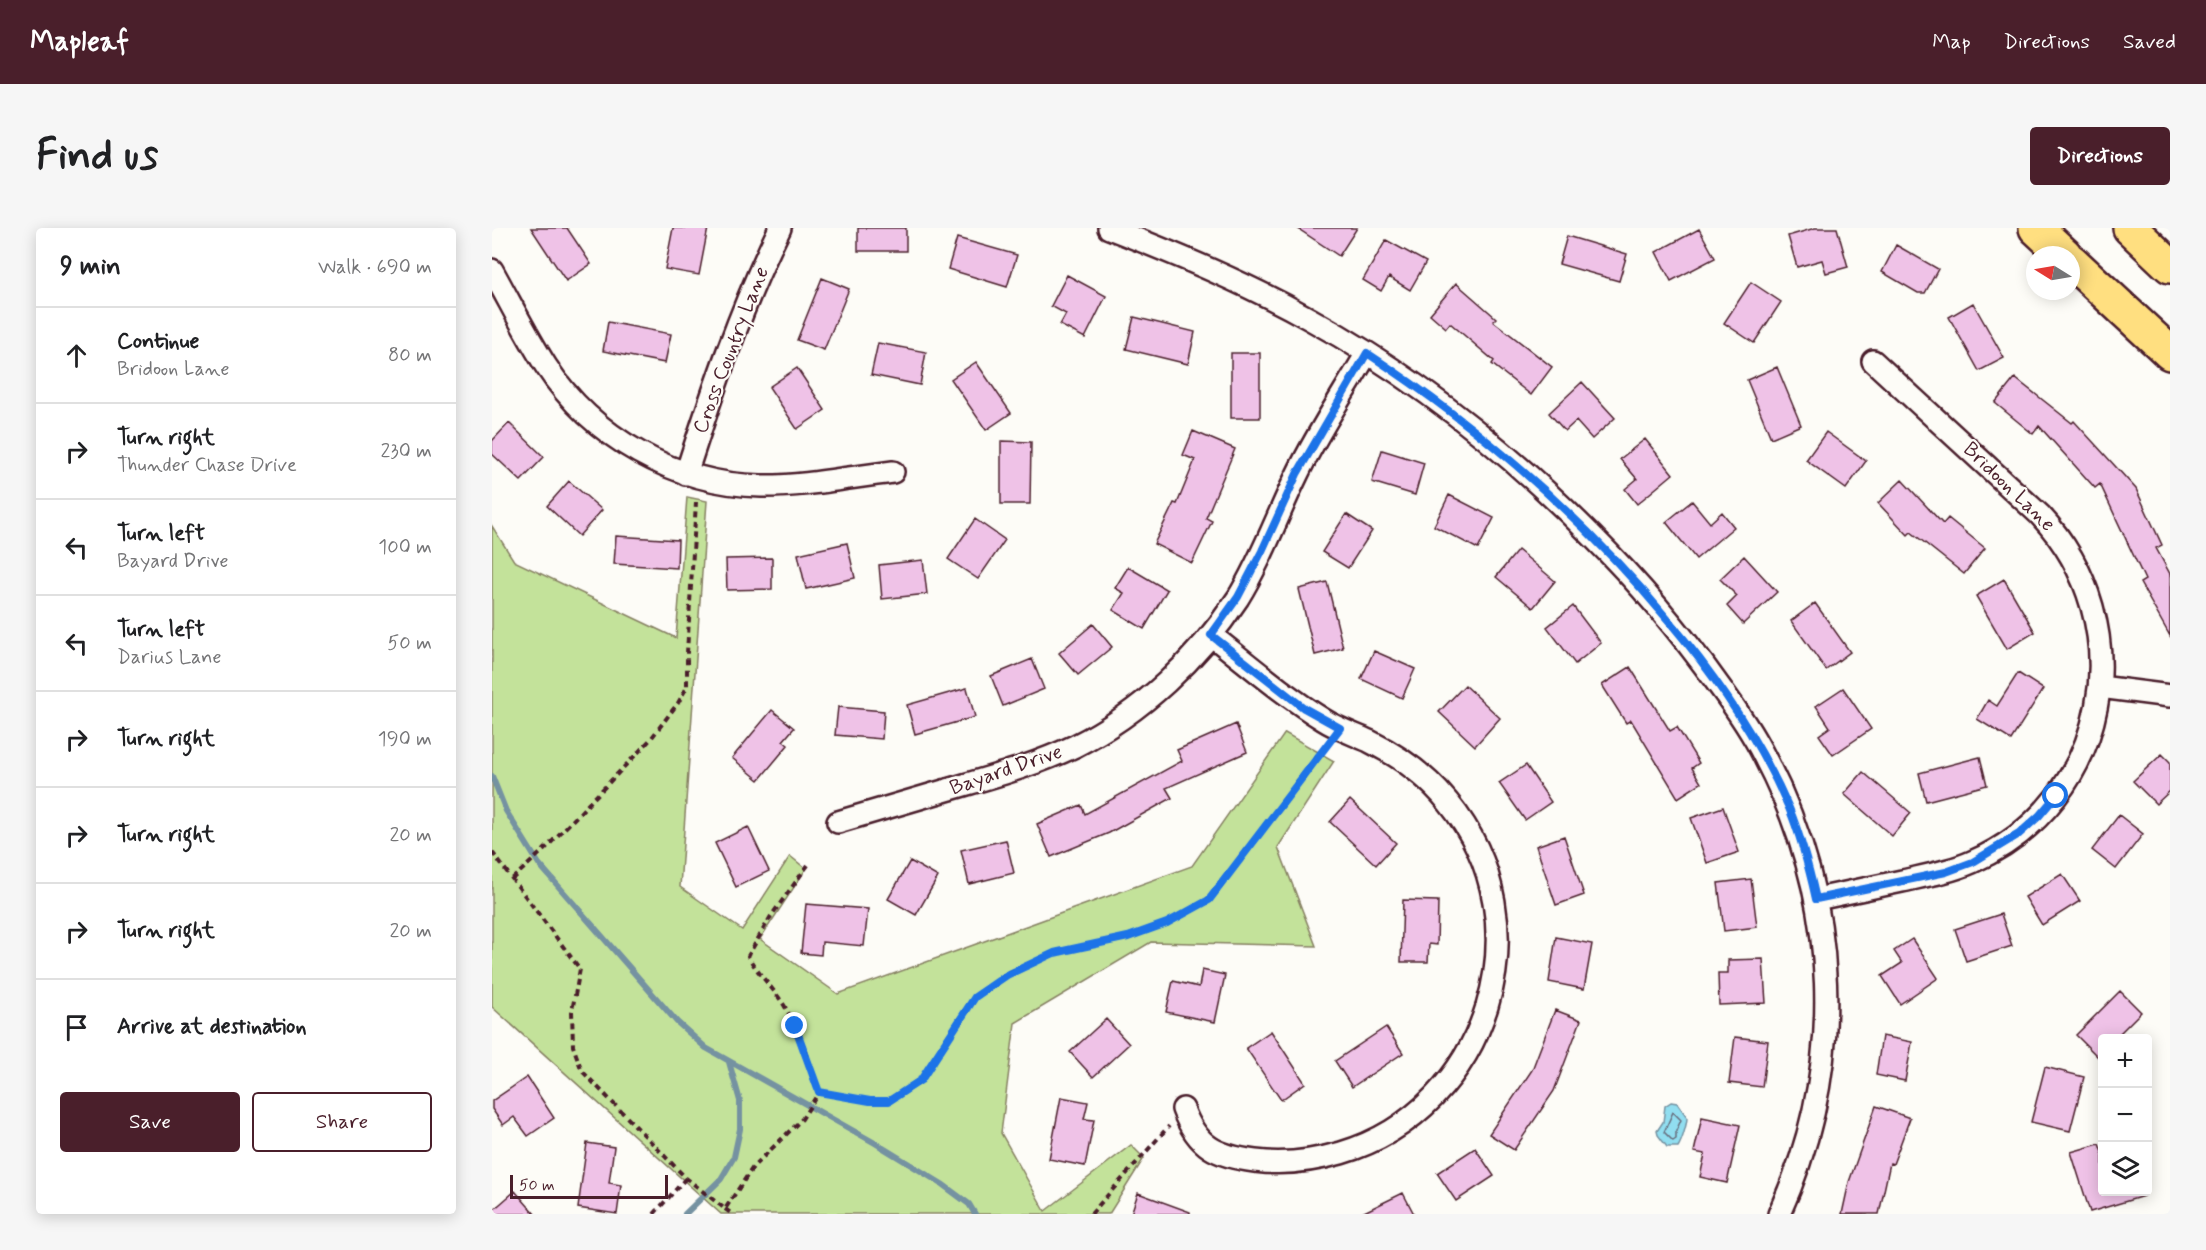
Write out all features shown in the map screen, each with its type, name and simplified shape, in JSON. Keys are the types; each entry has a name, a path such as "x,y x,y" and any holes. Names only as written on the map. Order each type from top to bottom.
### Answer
{"highway":[{"path":"2036,228 2055,246"},
{"path":"2130,228 2170,266"},
{"path":"2080,269 2170,353"}],"street":[{"name":"Cross Country Lane","path":"686,474 721,367 746,302 780,228"},
{"path":"1109,228 1186,258 1256,290 1313,320 1416,385 1487,440 1560,503 1629,573 1692,649 1742,718 1764,755 1789,809 1805,854 1816,899 1825,958 1827,1008 1823,1060 1814,1111 1801,1158 1779,1214"},
{"path":"492,270 546,366 566,393 591,419 619,441 650,459 686,474 722,482 760,486 892,472"},
{"name":"Bayard Drive","path":"838,822 1027,766 1075,746 1108,727 1143,702 1179,671 1211,635 1238,597 1297,474 1367,353"},
{"name":"Bridoon Lane","path":"1816,899 1946,872 1973,862 2019,834 2056,796 2078,763 2093,727 2100,687 2101,661 2097,619 2092,600 2077,564 2057,533 1873,361"},
{"path":"1183,1110 1189,1125 1199,1139 1213,1150 1230,1157 1264,1162 1298,1162 1324,1158 1359,1148 1375,1140 1421,1109 1458,1068 1476,1036 1490,1001 1496,973 1498,945 1491,888 1478,851 1448,801 1419,773 1396,756 1304,708 1211,635"},
{"path":"2100,687 2170,696"}],"path":[{"path":"512,879 544,850 650,740 687,687 696,502"},
{"path":"819,1092 870,1101 889,1101 921,1080 975,997 1007,975 1054,953 1128,937 1167,923 1209,900 1340,728"},
{"path":"492,852 580,969 572,1011 573,1046 582,1071 686,1178 732,1214"},
{"path":"808,865 771,916 748,956 795,1026 819,1092"},
{"path":"725,1209 753,1167 802,1119 819,1092"},
{"path":"1091,1214 1183,1110"},
{"path":"654,1214 686,1178"}],"green space":[{"path":"687,497 707,501 680,887 742,930 790,856 806,869 760,939 838,994 1192,866 1285,733 1334,761 1278,847 1316,946 1151,942 1015,1023 1001,1133 1045,1211 1131,1145 1144,1158 1109,1214 721,1214 492,1007 492,526 514,561 676,638"}],"water":[{"path":"1671,1102 1677,1103 1687,1117 1678,1147 1667,1147 1657,1131 1663,1122 1665,1106"}],"building":[{"path":"531,228 567,228 591,264 566,281"},
{"path":"673,228 708,228 699,275 665,269"},
{"path":"858,228 906,228 906,251 858,251"},
{"path":"1297,228 1357,228 1339,256"},
{"path":"1815,228 1837,228 1848,267 1826,273 1822,260 1797,267 1788,236"},
{"path":"1699,229 1715,258 1671,281 1656,252"},
{"path":"1567,236 1627,254 1619,281 1559,264"},
{"path":"957,238 1017,255 1007,287 948,269"},
{"path":"1386,240 1426,262 1410,290 1389,277 1381,291 1363,280"},
{"path":"1896,245 1938,269 1925,293 1918,293 1882,272"},
{"path":"1067,275 1106,296 1085,338 1060,325 1066,314 1051,306"},
{"path":"822,278 849,289 824,350 797,340"},
{"path":"1751,282 1781,302 1754,343 1724,323"},
{"path":"1456,283 1496,318 1493,321 1552,367 1531,395 1492,364 1494,361 1450,323 1446,328 1430,314"},
{"path":"1973,303 2004,358 1979,371 1949,317"},
{"path":"1134,317 1195,332 1188,364 1126,349"},
{"path":"608,322 671,334 665,363 603,351"},
{"path":"878,343 926,352 920,385 871,375"},
{"path":"1231,353 1260,353 1260,418 1231,418"},
{"path":"976,362 1011,413 986,430 951,379"},
{"path":"1777,367 1801,425 1771,438 1747,380"},
{"path":"797,368 825,410 797,429 769,387"},
{"path":"2015,378 2072,423 2074,421 2136,489 2162,545 2156,548 2170,574 2170,636 2140,583 2145,580 2100,484 2095,488 2039,426 2033,434 1995,403"},
{"path":"1582,382 1615,418 1592,439 1576,421 1565,431 1549,413"},
{"path":"509,423 544,457 521,481 492,454 492,441"},
{"path":"1193,431 1235,449 1206,518 1212,521 1192,563 1154,544 1174,503 1177,504 1195,460 1183,455"},
{"path":"1826,432 1866,461 1846,489 1806,460"},
{"path":"1645,439 1673,474 1637,504 1625,489 1637,479 1620,459"},
{"path":"1001,441 1031,442 1030,504 1001,504"},
{"path":"1382,450 1424,463 1415,495 1372,482"},
{"path":"1902,480 1943,524 1948,518 1985,548 1964,574 1911,532 1908,535 1878,503"},
{"path":"569,481 602,510 579,536 547,506"},
{"path":"1449,495 1494,518 1478,549 1434,526"},
{"path":"1692,501 1710,523 1722,512 1734,527 1696,559 1666,522"},
{"path":"1346,514 1372,531 1348,568 1322,552"},
{"path":"975,519 1005,540 978,579 948,559"},
{"path":"616,536 678,540 677,568 614,564"},
{"path":"847,543 855,578 806,589 798,554"},
{"path":"1518,550 1555,581 1533,608 1496,577"},
{"path":"1744,556 1777,592 1743,624 1727,606 1737,596 1720,579"},
{"path":"772,558 772,589 727,590 726,559"},
{"path":"923,560 927,594 882,599 879,565"},
{"path":"1128,567 1167,590 1144,629 1113,610 1124,593 1115,588"},
{"path":"2004,579 2035,632 2007,649 1976,596"},
{"path":"1327,582 1343,648 1315,655 1299,589"},
{"path":"1815,603 1850,652 1826,670 1791,621"},
{"path":"1573,606 1601,643 1575,664 1547,627"},
{"path":"1093,624 1112,647 1078,675 1059,653"},
{"path":"1374,651 1415,669 1402,698 1361,679"},
{"path":"1032,659 1044,689 1003,706 991,676"},
{"path":"1630,667 1670,731 1677,727 1699,763 1692,768 1701,783 1678,798 1631,720 1626,723 1602,685"},
{"path":"2018,673 2043,689 2011,740 1977,719 1988,700 1997,706"},
{"path":"1465,685 1500,718 1475,746 1439,712"},
{"path":"967,688 975,717 915,734 907,705"},
{"path":"1843,688 1871,729 1833,755 1819,735 1830,727 1816,706"},
{"path":"838,707 884,711 882,739 835,735"},
{"path":"772,710 794,728 783,741 788,745 759,780 732,758"},
{"path":"1236,724 1247,752 1166,788 1172,798 1109,833 1051,857 1037,824 1081,805 1085,814 1182,761 1177,750"},
{"path":"2162,754 2170,762 2170,791 2156,804 2133,781"},
{"path":"1980,757 1987,785 1926,801 1919,773"},
{"path":"1526,765 1551,802 1525,820 1499,783"},
{"path":"1863,772 1911,813 1892,836 1844,794"},
{"path":"1350,800 1396,843 1376,865 1330,822"},
{"path":"1723,807 1739,852 1707,863 1691,818"},
{"path":"2119,815 2143,834 2116,869 2092,850"},
{"path":"748,827 769,871 736,887 715,843"},
{"path":"1564,836 1584,895 1556,905 1536,846"},
{"path":"1006,840 1014,873 969,884 961,850"},
{"path":"910,861 938,877 916,915 888,899"},
{"path":"2062,874 2080,901 2042,925 2025,897"},
{"path":"1751,879 1757,927 1724,931 1718,883"},
{"path":"1403,900 1438,901 1437,945 1429,944 1428,962 1401,962"},
{"path":"806,904 868,909 864,946 822,942 821,955 801,953"},
{"path":"2001,914 2012,946 1966,961 1955,929"},
{"path":"1556,937 1592,944 1584,989 1549,982"},
{"path":"1912,939 1938,978 1900,1004 1882,976 1902,963 1894,951"},
{"path":"1763,959 1766,1003 1719,1005 1718,973 1728,973 1728,960"},
{"path":"1202,970 1225,975 1215,1022 1166,1012 1173,981 1199,987"},
{"path":"2120,991 2141,1012 2119,1034 2098,1034 2098,1057 2076,1035"},
{"path":"1555,1010 1581,1020 1554,1091 1514,1150 1489,1134 1532,1070"},
{"path":"1106,1019 1129,1044 1093,1077 1070,1052"},
{"path":"1386,1027 1403,1053 1352,1087 1335,1061"},
{"path":"1271,1031 1305,1083 1281,1100 1246,1048"},
{"path":"1882,1036 1912,1042 1905,1081 1876,1075"},
{"path":"1735,1037 1768,1041 1762,1087 1729,1083"},
{"path":"2045,1067 2084,1077 2070,1131 2031,1122"},
{"path":"527,1077 554,1118 528,1136 514,1117 503,1125 492,1109 492,1101"},
{"path":"1061,1097 1088,1102 1084,1119 1094,1120 1085,1166 1049,1159"},
{"path":"1876,1106 1910,1118 1893,1164 1890,1163 1879,1214 1842,1214 1849,1182"},
{"path":"1702,1117 1740,1125 1727,1183 1700,1177 1705,1154 1694,1152"},
{"path":"587,1143 614,1147 609,1183 621,1185 617,1214 578,1208"},
{"path":"2098,1144 2098,1196 2144,1196 2090,1212 2071,1152"},
{"path":"1475,1148 1494,1176 1456,1201 1437,1173"},
{"path":"515,1191 535,1214 492,1214 492,1211"},
{"path":"1138,1193 1190,1212 1190,1214 1131,1214"},
{"path":"1403,1193 1414,1214 1360,1214"}],"waterway":[{"path":"492,776 506,811 539,864 677,1022 706,1048 875,1143 942,1184 969,1204 975,1214"},
{"path":"685,1214 721,1179 734,1157 740,1129 740,1101 729,1062"}],"route":[{"path":"795,1026 819,1092 870,1101 889,1101 921,1080 975,997 1007,975 1054,953 1128,937 1167,923 1209,900 1340,728 1304,708 1211,635 1238,597 1297,474 1367,353 1416,385 1496,447 1560,503 1629,573 1692,649 1742,718 1764,755 1789,809 1805,854 1816,899 1946,872 1973,862 2019,834 2056,796"}]}
